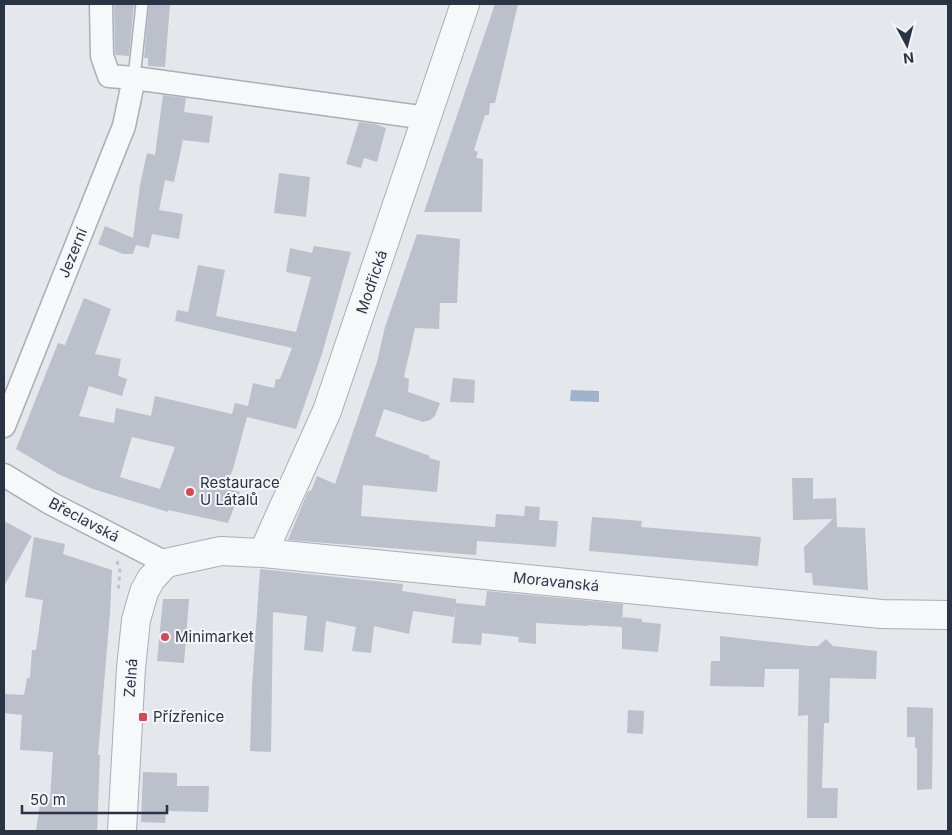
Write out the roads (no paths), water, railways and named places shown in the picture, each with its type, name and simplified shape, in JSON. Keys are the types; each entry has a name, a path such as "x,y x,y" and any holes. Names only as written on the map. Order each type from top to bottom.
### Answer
{"street":[{"path":"102,4 102,56 109,76 427,118"},
{"name":"Modřická","path":"263,553 328,411 465,4"},
{"name":"Jezerní","path":"4,426 124,126 134,78"},
{"name":"Břeclavská","path":"4,476 50,503 166,563"},
{"name":"Moravanská","path":"166,563 221,551 263,553 872,613 948,616"},
{"name":"Zelná","path":"122,831 131,668 136,620 144,592 151,579 166,563"}],"lane":[{"path":"134,78 142,4"}],"water":[{"path":"571,390 599,391 599,402 570,401"}],"place":[{"name":"Restaurace U Látalů","path":"190,492"},
{"name":"Minimarket","path":"165,637"},
{"name":"Přízřenice","path":"143,717"}]}
